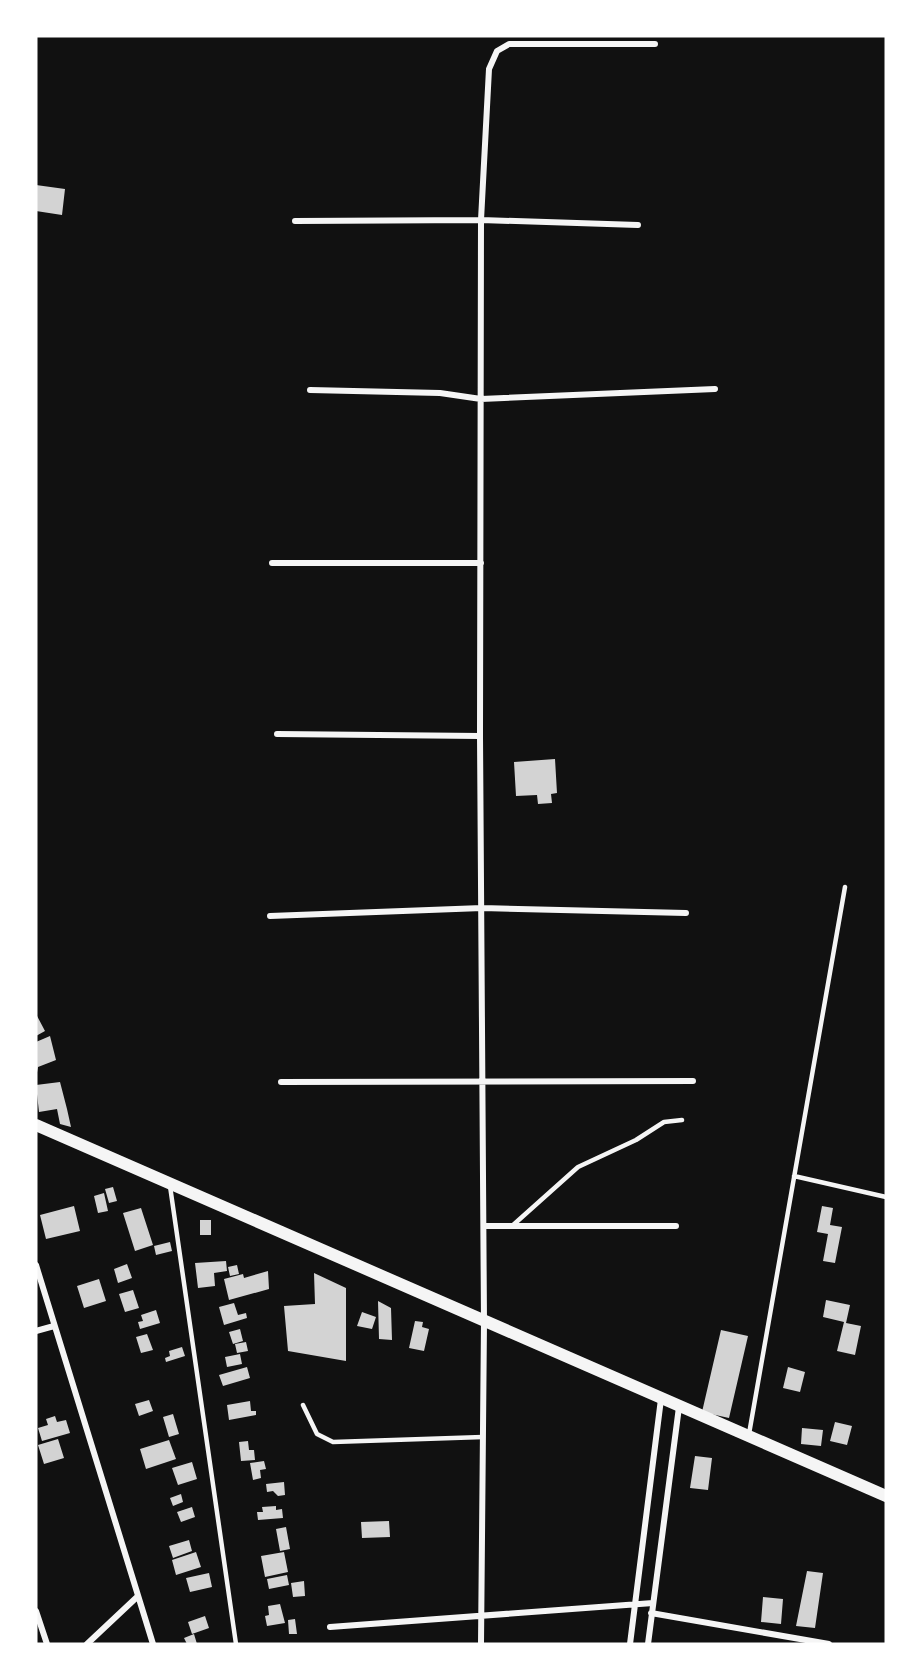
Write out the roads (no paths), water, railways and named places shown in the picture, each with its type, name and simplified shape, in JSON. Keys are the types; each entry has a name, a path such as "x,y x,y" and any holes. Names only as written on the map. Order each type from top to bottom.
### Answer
{"main road":[{"path":"36,1125 886,1496"}],"street":[{"path":"481,1644 484,1226 480,736 481,220 489,69 497,51 509,44 655,44"},
{"path":"295,221 481,220 638,225"},
{"path":"310,390 440,393 481,399 715,389"},
{"path":"272,563 481,563"},
{"path":"278,734 480,736"},
{"path":"270,916 482,908 686,913"},
{"path":"281,1082 693,1081"},
{"path":"484,1226 676,1226"},
{"path":"36,1265 153,1644"},
{"path":"36,1331 54,1326"},
{"path":"630,1644 661,1399"},
{"path":"648,1644 679,1407"},
{"path":"87,1644 137,1597"},
{"path":"330,1628 653,1603"},
{"path":"36,1611 47,1644"},
{"path":"651,1613 829,1644"}],"lane":[{"path":"749,1437 845,887"},
{"path":"512,1226 578,1167 636,1140 664,1122 682,1120"},
{"path":"794,1176 886,1197"},
{"path":"169,1184 236,1644"},
{"path":"303,1405 317,1434 333,1442 483,1437"}]}
